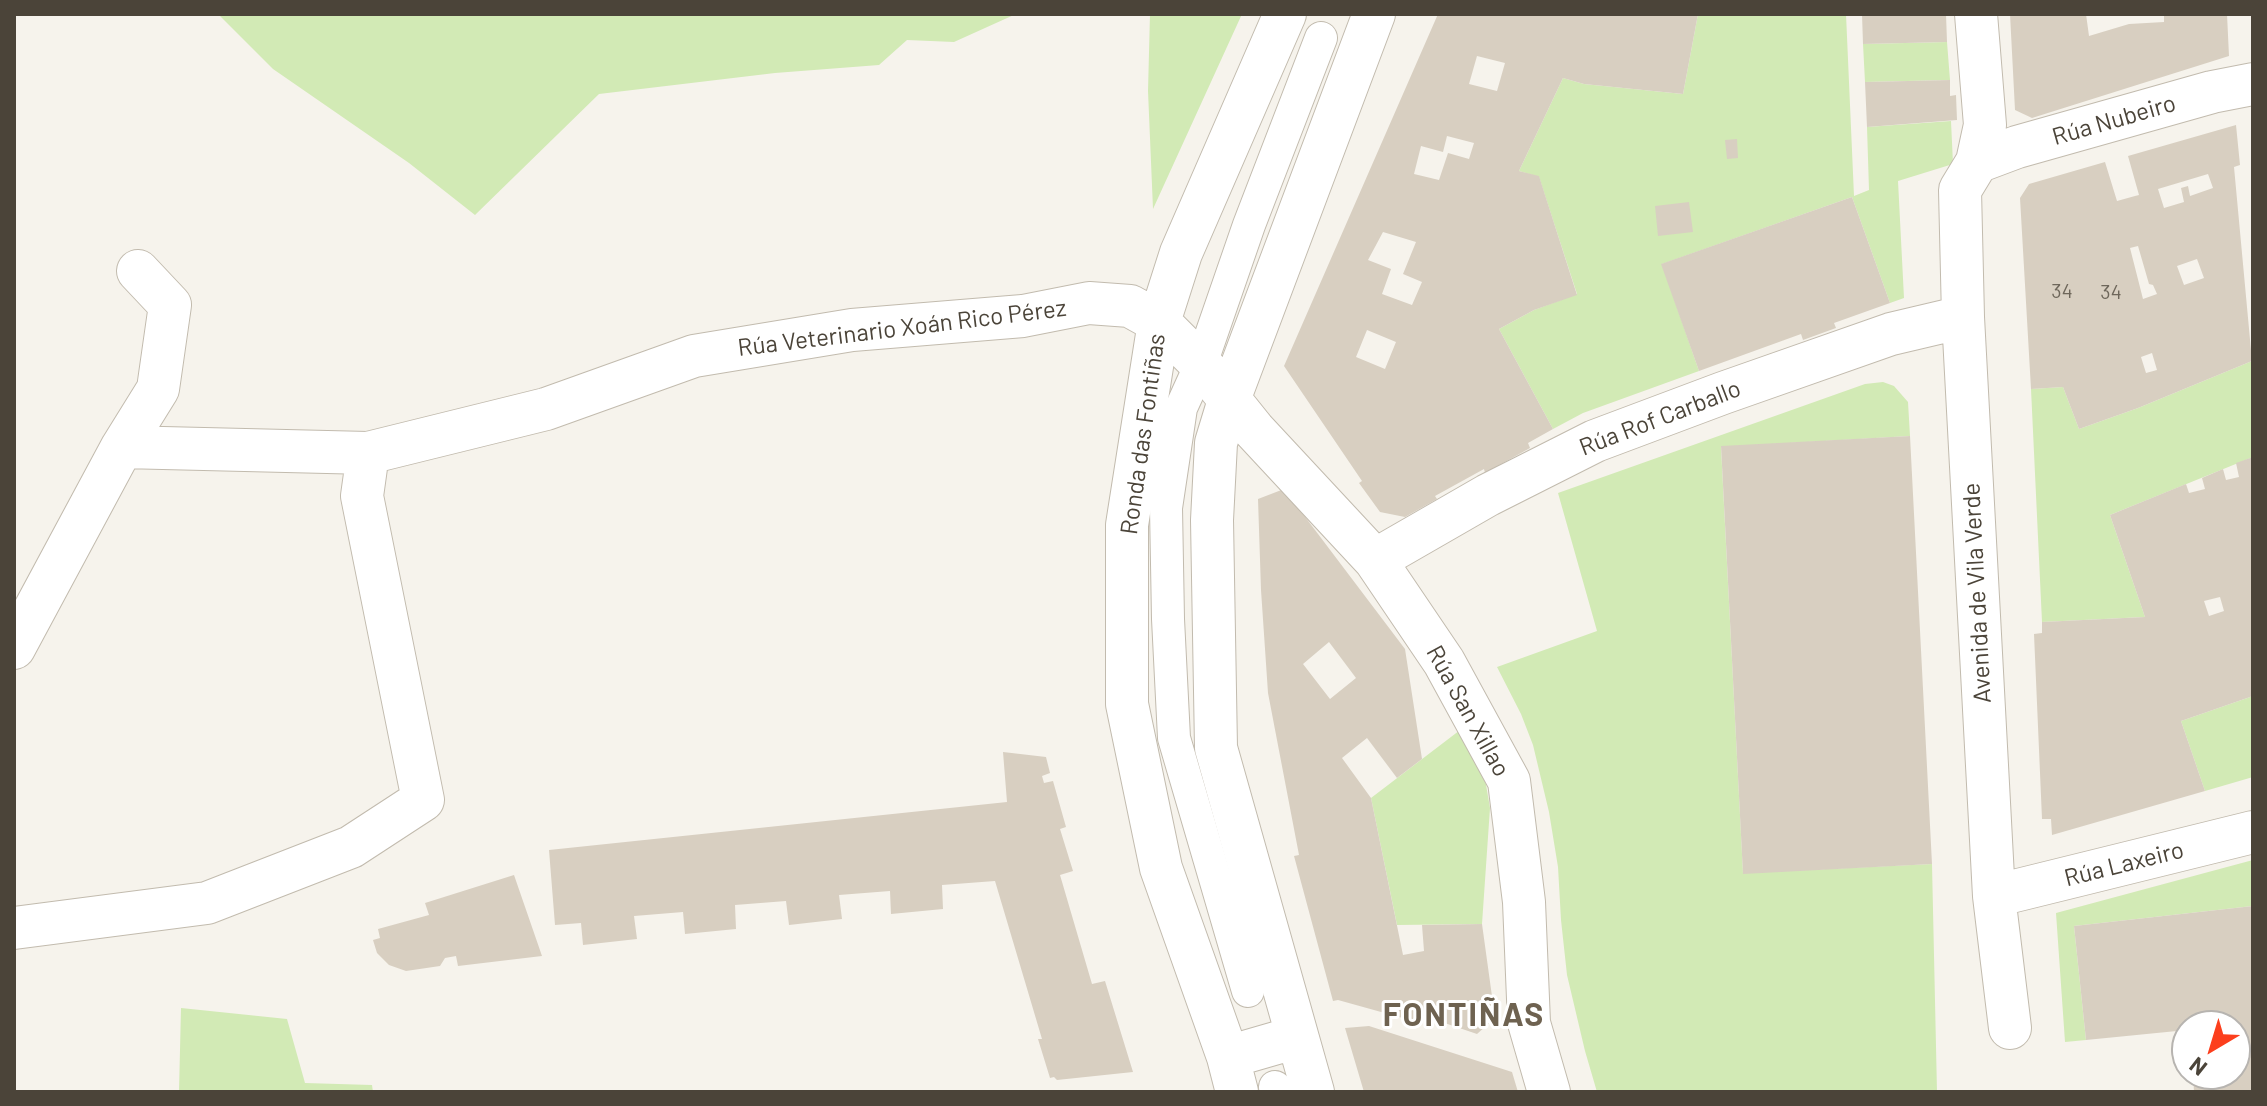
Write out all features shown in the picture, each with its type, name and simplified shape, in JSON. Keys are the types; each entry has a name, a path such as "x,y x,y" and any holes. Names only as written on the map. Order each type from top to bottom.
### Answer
{"street":[{"name":"Ronda das Fontiñas","path":"1266,1084 1161,868 1127,704 1127,525 1159,322 1181,253 1285,14"},
{"name":"Avenida de Vila Verde","path":"1976,14 1985,125 1977,162 1960,190 1963,317 1994,896 2010,1028"},
{"path":"1248,991 1174,738 1166,508 1181,408 1201,364 1249,225 1351,23"},
{"path":"1266,1084 1297,1037 1216,748 1212,520 1216,443 1351,23"},
{"name":"Rúa Nubeiro","path":"1977,162 2062,134 2212,92 2253,84"},
{"path":"14,648 122,447 158,389 170,305 138,271"},
{"name":"Rúa Veterinario Xoán Rico Pérez","path":"122,447 368,453 546,409 694,356 723,351 852,330 1023,316 1089,303 1130,306 1159,322"},
{"name":"Rúa Rof Carballo","path":"1375,560 1488,495 1595,441 1891,334 1963,317"},
{"name":"Rúa San Xillao","path":"1159,322 1201,364 1254,430 1375,560 1444,662 1509,781 1524,902 1529,1023 1549,1092"},
{"path":"14,928 207,903 351,847 423,800 362,496 368,453"},
{"name":"Rúa Laxeiro","path":"1994,896 2253,832"},
{"path":"1266,1084 1297,1037"}],"green space":[{"path":"218,14 1016,14 954,42 907,40 879,65 775,73 599,94 475,215 409,163 273,69"},
{"path":"1150,14 1242,14 1153,209 1148,91"},
{"path":"1698,14 1846,14 1854,196 1869,190 1867,127 1951,121 1953,164 1898,181 1904,298 1890,303 1852,197 1662,264 1699,371 1583,413 1553,429 1499,329 1534,310 1577,294 1539,177 1519,171 1563,78 1584,84 1683,94"},
{"path":"1947,42 1950,80 1865,82 1863,44"},
{"path":"2252,361 2253,457 2110,515 2145,617 2042,622 2031,389 2063,387 2079,429"},
{"path":"1883,382 1894,386 1908,402 1910,436 1721,447 1743,873 1932,864 1937,1092 1597,1092 1567,975 1558,867 1549,812 1533,745 1497,667 1597,631 1558,493 1865,384"},
{"path":"2253,696 2253,777 2205,791 2181,721"},
{"path":"1468,724 1484,773 1490,808 1482,924 1397,925 1371,798"},
{"path":"2253,860 2253,906 2074,926 2086,1040 2065,1042 2056,913"},
{"path":"181,1008 287,1019 305,1083 372,1085 373,1092 179,1092"}],"building":[{"path":"1438,14 1698,14 1683,94 1584,84 1563,78 1519,171 1539,176 1577,295 1534,310 1499,329 1553,429 1528,443 1530,448 1435,496 1437,499 1405,517 1380,512 1284,366","holes":["1477,56 1505,63 1497,91 1469,84","1447,136 1474,143 1469,159 1448,153 1439,180 1414,174 1421,146 1443,152","1383,232 1416,242 1403,274 1422,282 1412,305 1382,294 1391,269 1368,260","1367,330 1396,342 1385,369 1356,357"]},
{"path":"1862,14 1946,14 1947,42 1863,44"},
{"path":"2010,14 2086,14 2089,36 2129,24 2164,22 2164,14 2227,14 2229,56 2032,118 2015,110"},
{"path":"1950,80 1950,96 1956,95 1957,120 1867,127 1865,82"},
{"path":"2236,125 2240,165 2234,167 2252,361 2079,429 2063,387 2031,389 2020,198 2029,184 2105,162 2117,201 2139,195 2128,156","holes":["2208,174 2213,188 2190,196 2188,186 2181,188 2184,202 2164,208 2158,189","2138,246 2149,284 2153,285 2157,294 2143,299 2130,248","2197,259 2204,278 2184,285 2177,266","2152,353 2157,370 2146,373 2141,357"]},
{"path":"1737,139 1738,158 1727,159 1725,140"},
{"path":"1852,197 1890,303 1834,323 1836,328 1803,340 1801,334 1699,371 1661,264"},
{"path":"1689,202 1693,232 1658,236 1655,206"},
{"path":"1910,436 1932,864 1743,874 1721,446"},
{"path":"2253,457 2253,696 2181,721 2205,791 2052,835 2051,819 2042,819 2034,634 2042,633 2042,622 2145,617 2110,515 2186,484 2189,493 2205,489 2202,478 2223,469 2226,480 2239,477 2236,463","holes":["2220,597 2224,611 2209,616 2204,601"]},
{"path":"1284,489 1405,649 1422,759 1397,778 1367,738 1342,758 1371,798 1403,955 1424,951 1422,925 1482,924 1495,1018 1477,1034 1415,1013 1417,1022 1333,1001 1294,856 1299,855 1268,693 1258,499","holes":["1329,642 1356,678 1330,699 1303,664"]},
{"path":"1003,752 1046,757 1050,773 1042,776 1044,783 1053,781 1066,827 1060,829 1073,871 1060,875 1092,984 1105,981 1133,1072 1057,1080 1050,1078 1038,1039 1042,1039 995,881 942,885 943,909 891,914 890,891 839,895 842,919 789,925 786,901 735,905 736,929 685,934 683,912 634,916 637,939 583,945 581,923 555,925 549,850 1007,802"},
{"path":"514,875 542,956 458,966 456,956 445,958 440,966 406,971 389,965 377,953 373,940 380,938 378,929 429,915 425,903"},
{"path":"2253,906 2253,1092 2194,1090 2251,1090 2251,1010 2171,1010 2171,1032 2086,1040 2074,926"},
{"path":"1369,1026 1512,1072 1518,1092 1364,1092 1345,1028"}],"district":[{"name":"FONTIÑAS","path":"1464,1015"}]}
